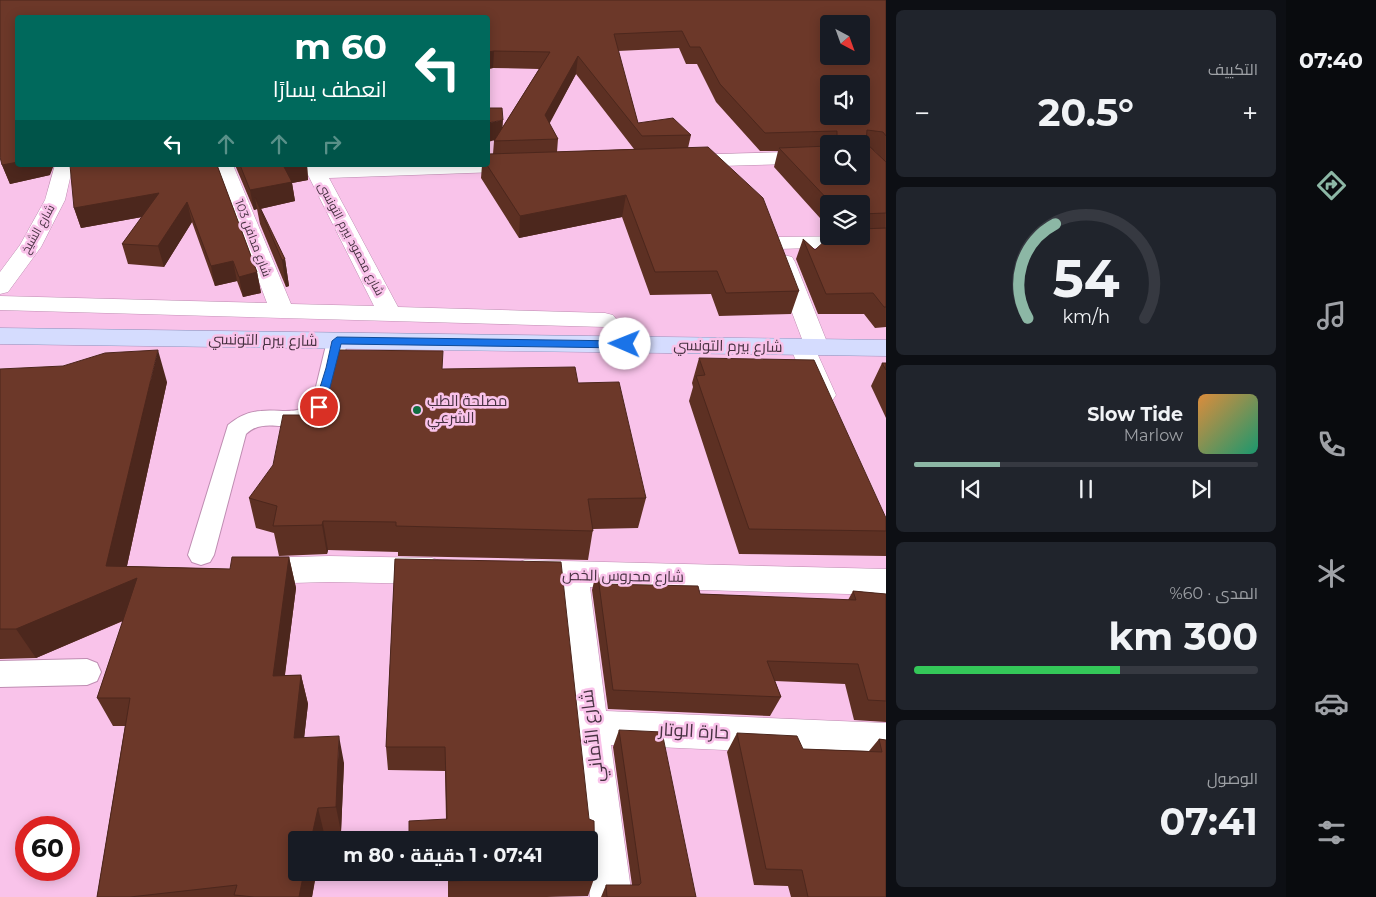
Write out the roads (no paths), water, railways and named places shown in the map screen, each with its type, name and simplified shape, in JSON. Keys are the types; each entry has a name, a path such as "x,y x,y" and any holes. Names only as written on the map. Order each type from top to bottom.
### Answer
{"main road":[{"name":"شارع بيرم التونسي","path":"0,336 886,348"}],"street":[{"path":"669,162 820,157"},
{"path":"490,167 540,166"},
{"name":"شارع الشيخ","path":"0,287 30,247 51,208 63,167"},
{"name":"شارع مدافن 103","path":"225,167 282,311"},
{"path":"314,169 465,167"},
{"name":"شارع محمود بيرم التونسى","path":"314,169 390,314"},
{"path":"834,420 774,235 886,240"},
{"path":"0,304 605,320"},
{"path":"230,572 329,569 456,572"},
{"name":"شارع محروس الخص","path":"494,572 886,582"},
{"name":"شارع الأماني","path":"572,574 611,897"},
{"name":"حارة الوتار","path":"591,727 886,740"}],"lane":[{"path":"201,555 236,431 248,421 257,418 294,419 313,413 319,407 337,341"},
{"path":"0,674 87,672"}],"place":[{"name":"مصلحة الطب الشرعي","path":"417,410"}]}
